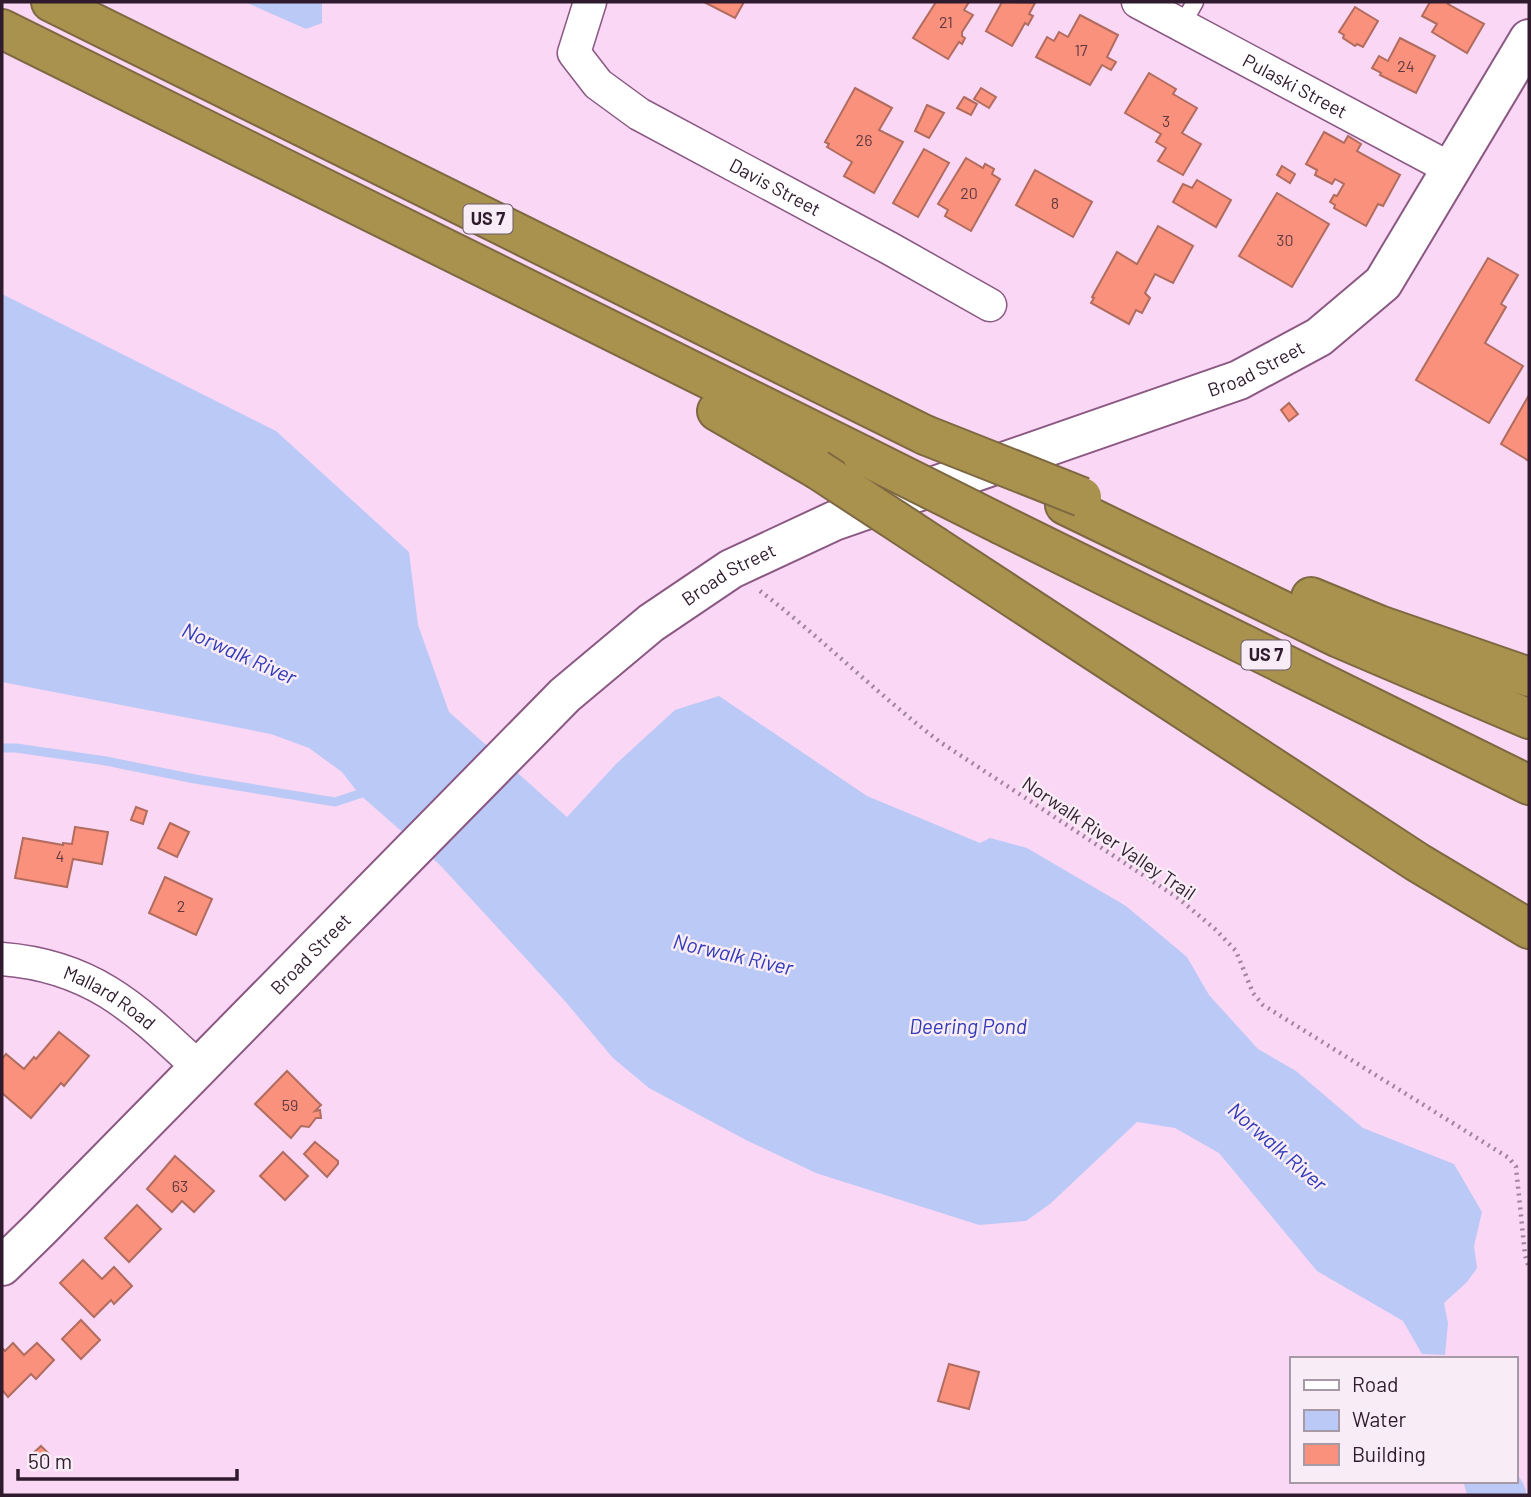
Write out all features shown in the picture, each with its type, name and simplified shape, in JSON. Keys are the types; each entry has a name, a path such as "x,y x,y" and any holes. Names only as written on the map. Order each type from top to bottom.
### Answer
{"highway":[{"name":"US 7","path":"51,2 925,435 1073,501 1339,638 1529,719"},
{"name":"US 7","path":"2,29 1529,785"},
{"path":"310,182 474,288 709,407 817,469 1407,855 1529,929"},
{"path":"1073,501 1202,547 1379,625 1529,677"}],"street":[{"name":"Davis Street","path":"590,2 574,53 598,84 639,114 877,241 990,305"},
{"name":"Pulaski Street","path":"1138,2 1188,13 1453,170"},
{"name":"Broad Street","path":"2,1266 565,695 651,623 731,569 834,521 1239,380 1319,337 1383,283 1453,170 1523,65"},
{"name":"Mallard Road","path":"2,959 70,972 113,993 153,1025 199,1068"}],"path":[{"name":"Norwalk River Valley Trail","path":"731,569 841,657 904,715 940,742 1178,898 1236,951 1253,993 1263,1005 1508,1158 1516,1167 1525,1255 1529,1268"}],"water":[{"path":"245,2 322,2 322,23 306,29"},
{"name":"Deering Pond","path":"2,294 276,431 409,552 418,625 449,712 567,817 617,763 675,710 719,696 867,796 980,843 990,838 1027,848 1126,906 1187,957 1209,995 1258,1049 1296,1071 1363,1128 1454,1164 1482,1212 1474,1246 1477,1268 1467,1282 1444,1303 1448,1323 1445,1355 1422,1354 1403,1321 1317,1271 1219,1153 1175,1128 1137,1122 1050,1204 1026,1221 979,1225 816,1173 746,1140 649,1088 613,1058 564,1000 440,865 359,794 342,772 309,748 271,734 2,682"}],"building":[{"path":"704,2 744,2 735,18"},
{"path":"936,2 969,2 964,10 973,15 962,32 965,38 962,44 959,42 948,59 913,38"},
{"path":"1002,2 1035,3 1029,14 1033,16 1028,25 1025,23 1012,46 986,31"},
{"path":"1430,2 1450,2 1448,4 1484,24 1467,53 1432,32 1437,24 1422,16"},
{"path":"1355,7 1378,21 1363,47 1357,44 1355,46 1339,32"},
{"path":"1080,15 1118,35 1107,57 1116,62 1111,70 1102,65 1090,85 1036,57 1047,37 1054,41 1059,32 1068,37"},
{"path":"1400,38 1435,56 1416,93 1380,75 1381,73 1372,68 1379,56 1388,61"},
{"path":"1149,73 1176,89 1173,94 1197,108 1182,133 1201,144 1183,175 1158,161 1166,148 1156,142 1161,134 1125,113"},
{"path":"855,88 892,108 879,130 903,142 874,193 844,176 852,162 827,147 829,144 825,142"},
{"path":"981,88 996,97 989,108 974,99"},
{"path":"964,97 977,104 971,115 957,108"},
{"path":"927,105 944,113 929,138 915,131"},
{"path":"1324,132 1344,143 1348,136 1361,144 1357,151 1400,175 1383,206 1378,204 1366,226 1334,208 1335,205 1330,202 1344,184 1335,179 1332,184 1315,175 1317,170 1306,164"},
{"path":"924,149 949,163 918,217 893,203"},
{"path":"966,158 983,168 985,164 994,169 992,174 1000,179 971,231 945,216 948,210 938,204"},
{"path":"1282,166 1295,174 1290,183 1277,175"},
{"path":"1035,170 1092,202 1073,237 1016,205"},
{"path":"1197,180 1231,200 1216,227 1173,202 1183,184 1192,188"},
{"path":"1277,193 1329,224 1292,287 1239,256"},
{"path":"1158,226 1193,246 1173,283 1155,274 1145,293 1150,298 1142,313 1136,310 1129,324 1091,303 1094,298 1092,297 1117,252 1137,264"},
{"path":"1488,258 1518,275 1501,304 1506,307 1485,343 1523,366 1489,423 1416,380"},
{"path":"1529,395 1529,461 1501,444"},
{"path":"1289,403 1298,414 1289,421 1281,410"},
{"path":"136,807 147,811 143,824 131,820"},
{"path":"170,823 189,832 177,857 158,848"},
{"path":"75,827 108,832 102,864 73,859 67,887 15,878 23,838 72,844"},
{"path":"165,877 212,899 196,935 149,913"},
{"path":"59,1032 89,1056 64,1086 61,1083 31,1118 2,1093 2,1059 6,1054 24,1069"},
{"path":"287,1071 321,1105 315,1111 320,1110 321,1118 316,1118 309,1127 301,1126 291,1138 255,1104"},
{"path":"315,1142 338,1161 327,1177 304,1154"},
{"path":"283,1152 308,1176 285,1200 260,1176"},
{"path":"175,1156 214,1191 194,1212 182,1201 172,1212 147,1189"},
{"path":"137,1205 161,1229 129,1262 105,1238"},
{"path":"83,1260 102,1279 114,1267 132,1286 114,1304 111,1300 94,1317 60,1283"},
{"path":"81,1320 100,1340 81,1359 62,1339"},
{"path":"13,1343 24,1355 37,1343 54,1360 36,1379 31,1374 8,1397 2,1390 2,1348 5,1351"},
{"path":"949,1364 979,1372 969,1409 938,1401"},
{"path":"41,1446 49,1454 38,1464 30,1456"}],"waterway":[{"path":"2,748 106,761 335,802 368,791"},
{"name":"Norwalk River","path":"1491,1483 1500,1495"}]}
